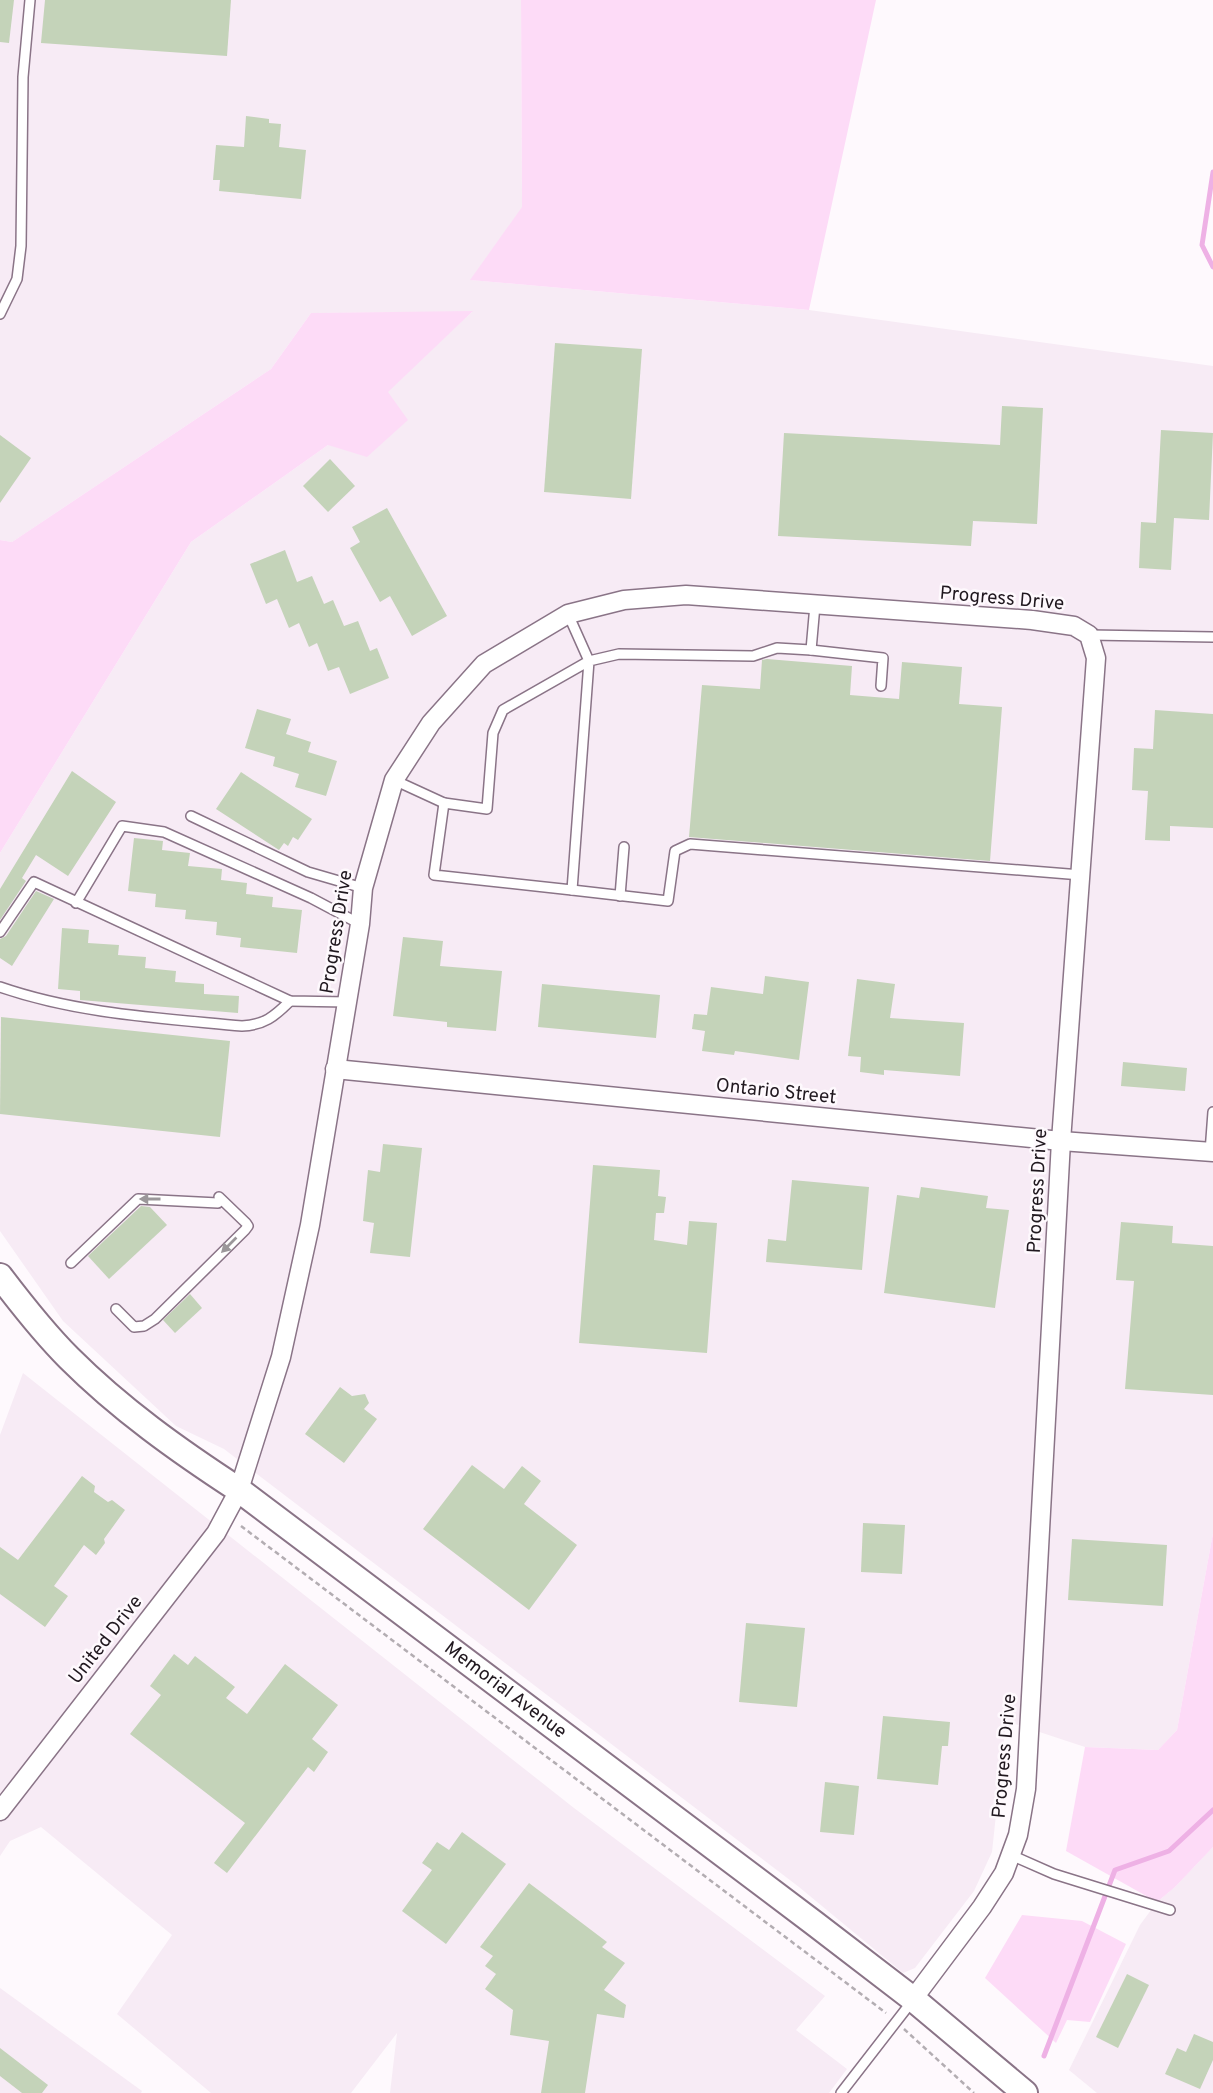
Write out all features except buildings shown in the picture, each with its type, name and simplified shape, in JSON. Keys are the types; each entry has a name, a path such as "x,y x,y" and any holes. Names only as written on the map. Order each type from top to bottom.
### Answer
{"main road":[{"name":"Memorial Avenue","path":"0,1276 45,1333 89,1377 173,1445 239,1490 913,1999 1025,2093"}],"street":[{"name":"Progress Drive","path":"239,1490 281,1357 310,1225 360,924 363,888 394,780 431,723 484,664 568,614 624,600 686,595 1032,621 1074,626 1089,635 1096,658 1062,1141 1026,1789 1021,1821 1011,1855 992,1894 913,1999"},
{"name":"Ontario Street","path":"335,1069 1062,1141 1212,1152"},
{"name":"United Drive","path":"0,1811 216,1533 239,1490"}],"lane":[{"path":"0,314 17,279 21,246 23,77 30,0"},
{"path":"811,650 816,604"},
{"path":"568,614 589,661 572,890"},
{"path":"1089,635 1213,637"},
{"path":"394,780 444,803 487,809 493,733 503,710 589,661 619,654 752,656 777,648 883,658 881,686"},
{"path":"444,803 434,875 668,901 675,850 690,844 1081,875"},
{"path":"191,816 308,872 363,888"},
{"path":"76,902 122,826 164,832 311,898 360,924"},
{"path":"620,896 624,847"},
{"path":"0,932 34,882 290,1002 347,1002"},
{"path":"0,987 86,1010 242,1026 258,1025 273,1018 290,1002"},
{"path":"1212,1152 1213,1112"},
{"path":"71,1263 138,1199 218,1200 248,1226 155,1319 144,1326 134,1327 116,1310"},
{"path":"1011,1855 1055,1874 1170,1910"},
{"path":"841,2093 913,1999"}],"path":[{"path":"233,1520 897,2021 974,2093"}],"shaded area":[{"path":"0,0 521,0 522,208 471,280 809,310 1213,366 1213,1533 1177,1730 1158,1750 1085,1747 1006,1721 992,1852 974,1891 915,1968 903,1973 799,1887 224,1449 176,1426 63,1321 0,1231 0,853 191,542 328,445 472,312 311,313 271,369 12,542 0,540"},
{"path":"521,0 876,0 809,310 470,280 522,207"},
{"path":"473,311 388,392 408,420 367,457 328,445 191,542 0,853 0,540 12,542 271,369 311,313"},
{"path":"23,1373 574,1808 825,1996 796,2030 847,2069 829,2093 390,2093 397,2033 351,2093 211,2093 117,2014 172,1935 41,1827 10,1841 0,1856 0,1435"},
{"path":"1213,1533 1213,1847 1157,1902 1066,1851 1085,1747 1158,1750 1177,1730"},
{"path":"1213,1847 1213,2093 1097,2093 1069,2070 1140,1925 1157,1902"},
{"path":"1022,1915 1082,1921 1126,1944 1090,2022 1067,2020 1056,2043 985,1978"},
{"path":"0,1988 142,2091 141,2093 0,2093"}],"waterway":[{"path":"1213,172 1202,245 1213,267"},
{"path":"1044,2056 1115,1870 1169,1851 1213,1810"}]}
